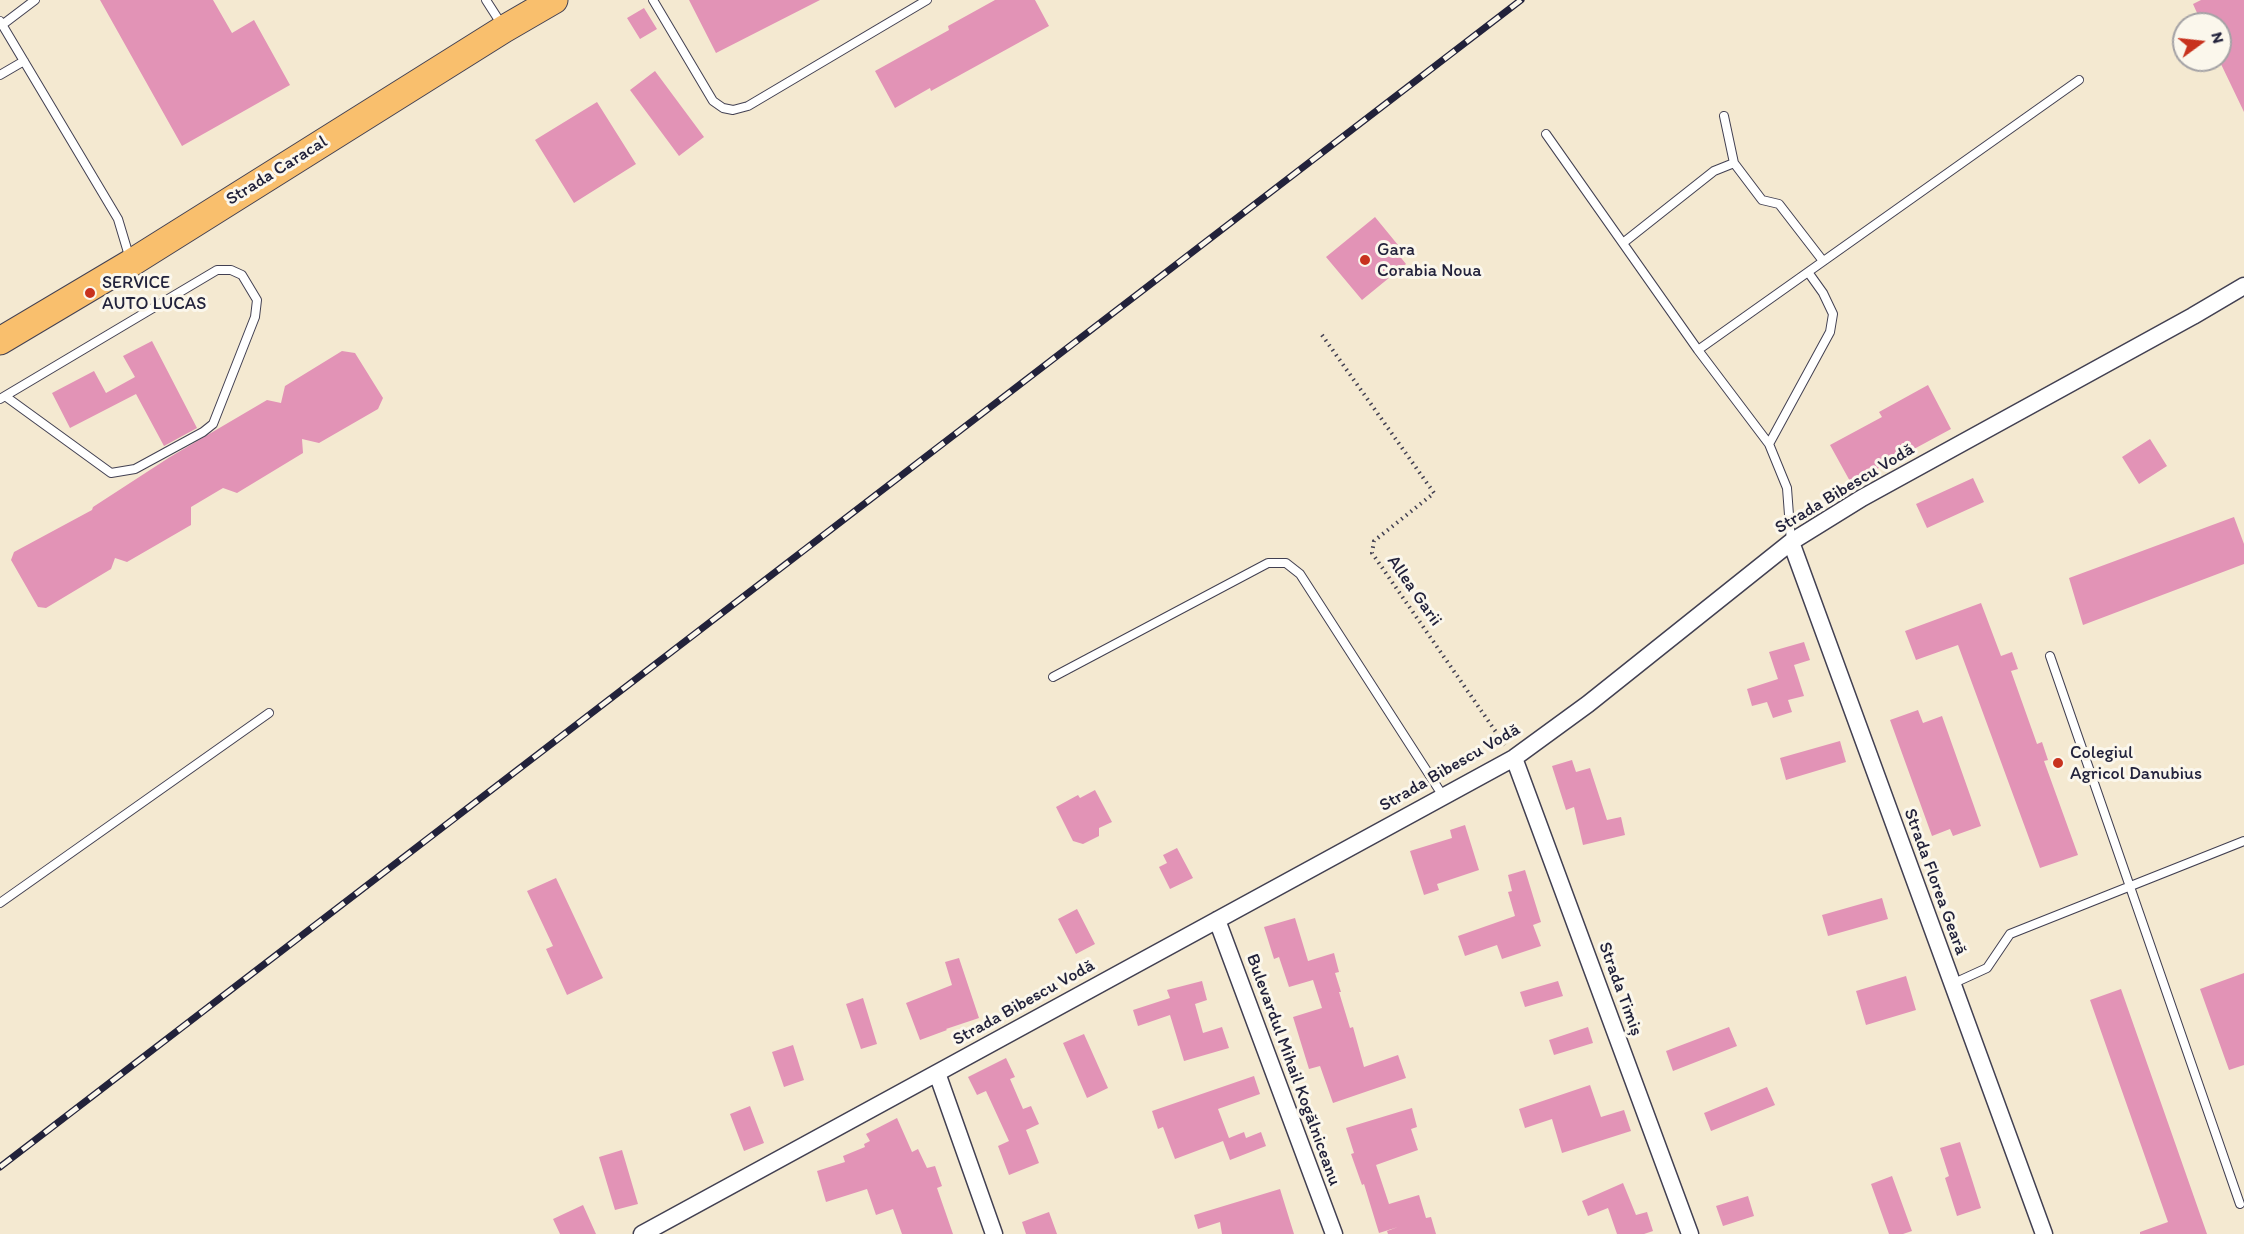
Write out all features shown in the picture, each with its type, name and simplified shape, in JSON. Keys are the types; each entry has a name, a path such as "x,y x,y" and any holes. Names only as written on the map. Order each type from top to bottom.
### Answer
{"main road":[{"name":"Strada Caracal","path":"0,340 131,263 554,0"}],"street":[{"name":"Strada Bibescu Vodă","path":"642,1234 1514,758 1588,704 1791,542 1862,498 2244,286"},
{"name":"Strada Florea Geară","path":"1791,542 2044,1234"},
{"name":"Strada Timiș","path":"1514,758 1690,1234"},
{"name":"Bulevardul Mihail Kogălniceanu","path":"1217,920 1334,1234"},
{"path":"937,1073 994,1234"}],"lane":[{"path":"35,0 1,23 118,219 131,263"},
{"path":"486,0 504,29"},
{"path":"653,0 713,101 723,108 734,110 748,106 927,0"},
{"path":"0,75 24,61"},
{"path":"1698,350 2079,80"},
{"path":"1724,116 1734,163 1762,200 1779,204 1823,261"},
{"path":"1546,134 1698,350 1768,444 1787,488 1791,542"},
{"path":"1623,243 1714,171 1734,163"},
{"path":"217,270 231,270 242,275 257,300 255,317 213,424 203,432 135,469 111,473 2,398 217,270"},
{"path":"1768,444 1830,332 1833,314 1823,293 1808,272"},
{"path":"1053,677 1268,563 1286,563 1300,573 1443,796"},
{"path":"2050,656 2240,1204"},
{"path":"0,903 269,713"},
{"path":"1952,984 1987,968 2010,933 2244,841"}],"path":[{"name":"Allea Garii","path":"1322,335 1434,494 1374,541 1372,553 1514,758"}],"building":[{"path":"100,0 213,0 232,33 254,20 290,85 182,146"},
{"path":"689,0 820,0 716,53"},
{"path":"995,0 1035,0 1049,26 931,91 930,88 895,108 875,71 949,30 948,26"},
{"path":"2201,0 2244,0 2244,112 2225,72 2232,72 2232,12 2197,12 2193,4"},
{"path":"644,8 657,29 640,39 627,18"},
{"path":"655,71 704,137 679,156 630,90"},
{"path":"597,102 636,164 574,203 535,140"},
{"name":"Gara Corabia Noua","path":"1375,217 1398,245 1394,249 1406,264 1362,300 1326,257"},
{"path":"152,341 197,428 164,446 136,394 70,428 52,393 94,371 106,393 135,377 123,356"},
{"path":"342,351 355,353 383,398 378,409 319,443 302,439 303,453 237,493 223,488 191,507 191,525 127,562 115,558 111,569 46,608 38,607 11,560 14,552 92,510 93,507 170,457 267,400 281,403 285,386"},
{"path":"1928,385 1951,429 1851,483 1830,445 1882,417 1879,412"},
{"path":"2150,439 2167,466 2139,484 2122,457"},
{"path":"1973,478 1984,502 1927,528 1916,504"},
{"path":"2234,517 2244,544 2244,564 2083,625 2069,578"},
{"path":"1981,603 2001,656 2012,652 2018,669 2011,671 2037,744 2042,742 2048,760 2044,761 2078,855 2040,868 1958,645 1916,660 1905,631"},
{"path":"1804,642 1810,660 1794,665 1804,696 1788,700 1792,712 1773,718 1767,702 1752,706 1747,689 1778,679 1769,652"},
{"path":"1918,710 1923,723 1942,716 1981,826 1953,836 1950,829 1932,836 1890,720"},
{"path":"1840,741 1846,762 1786,780 1780,758"},
{"path":"1572,760 1576,772 1590,768 1607,820 1621,817 1625,835 1583,845 1574,807 1566,810 1552,766"},
{"path":"1095,790 1112,822 1099,828 1099,836 1083,844 1073,841 1056,807 1078,795 1080,798"},
{"path":"1465,825 1479,870 1437,884 1439,890 1424,895 1410,851 1452,838 1450,830"},
{"path":"1177,848 1193,878 1170,889 1159,867 1167,863 1163,855"},
{"path":"1525,870 1541,922 1533,925 1541,946 1502,959 1497,945 1465,956 1458,936 1515,916 1508,892 1512,891 1508,875"},
{"path":"556,878 603,978 567,995 546,949 553,946 527,891"},
{"path":"1882,898 1888,919 1828,936 1822,915"},
{"path":"1077,909 1095,944 1076,954 1058,919"},
{"path":"1295,918 1308,961 1334,953 1339,972 1335,973 1341,992 1339,992 1350,1028 1353,1027 1364,1067 1398,1055 1406,1078 1333,1103 1320,1066 1309,1069 1293,1017 1322,1008 1313,980 1289,987 1279,957 1274,959 1264,927"},
{"path":"959,958 979,1018 920,1040 906,1003 952,985 945,962"},
{"path":"2244,973 2244,1065 2229,1070 2200,989"},
{"path":"1906,976 1916,1010 1866,1025 1856,991"},
{"path":"1202,981 1207,1000 1195,1004 1203,1033 1222,1027 1229,1048 1184,1061 1170,1015 1138,1026 1133,1010 1170,998 1167,990"},
{"path":"1558,981 1563,996 1525,1007 1520,992"},
{"path":"2121,989 2207,1234 2140,1234 2140,1232 2168,1222 2090,1000"},
{"path":"863,998 877,1044 861,1049 846,1004"},
{"path":"1588,1027 1593,1043 1554,1055 1549,1040"},
{"path":"1729,1027 1737,1046 1673,1071 1666,1051"},
{"path":"1084,1034 1108,1088 1087,1098 1063,1043"},
{"path":"793,1045 804,1080 784,1087 772,1052"},
{"path":"1006,1058 1015,1077 1010,1079 1023,1109 1031,1106 1039,1124 1026,1130 1039,1163 1009,1175 998,1146 1009,1141 986,1091 977,1095 968,1077"},
{"path":"1254,1076 1260,1094 1218,1109 1229,1138 1244,1132 1246,1138 1261,1132 1266,1146 1230,1160 1223,1141 1175,1159 1163,1127 1158,1129 1152,1111"},
{"path":"1590,1085 1601,1117 1624,1110 1631,1131 1562,1153 1552,1119 1525,1128 1519,1109"},
{"path":"1767,1087 1775,1105 1711,1131 1704,1113"},
{"path":"750,1106 764,1143 744,1151 730,1114"},
{"path":"1412,1108 1417,1127 1411,1129 1418,1150 1376,1165 1389,1204 1419,1195 1426,1218 1431,1217 1436,1234 1388,1234 1387,1231 1398,1227 1379,1233 1364,1184 1362,1185 1351,1154 1354,1153 1346,1128"},
{"path":"897,1118 912,1152 918,1149 927,1168 935,1166 942,1186 937,1188 953,1234 902,1234 893,1209 876,1215 867,1189 826,1202 817,1171 845,1162 843,1156 865,1147 864,1144 870,1141 866,1134"},
{"path":"1960,1142 1981,1208 1957,1216 1945,1178 1949,1176 1940,1148"},
{"path":"622,1150 638,1204 615,1210 599,1157"},
{"path":"1892,1176 1912,1231 1903,1234 1889,1234 1871,1184"},
{"path":"1623,1183 1636,1215 1647,1212 1653,1231 1644,1234 1617,1234 1608,1208 1588,1216 1582,1201"},
{"path":"1280,1189 1294,1234 1222,1234 1220,1222 1198,1229 1194,1215"},
{"path":"1748,1196 1754,1216 1723,1226 1716,1206"},
{"path":"583,1205 596,1234 560,1234 553,1219"},
{"path":"1049,1212 1057,1234 1026,1234 1022,1222"}],"railway":[{"path":"0,1167 1521,0"}],"place":[{"name":"Gara Corabia Noua","path":"1365,260"},
{"name":"SERVICE AUTO LUCAS","path":"90,293"},
{"name":"Colegiul Agricol Danubius","path":"2058,763"}]}
